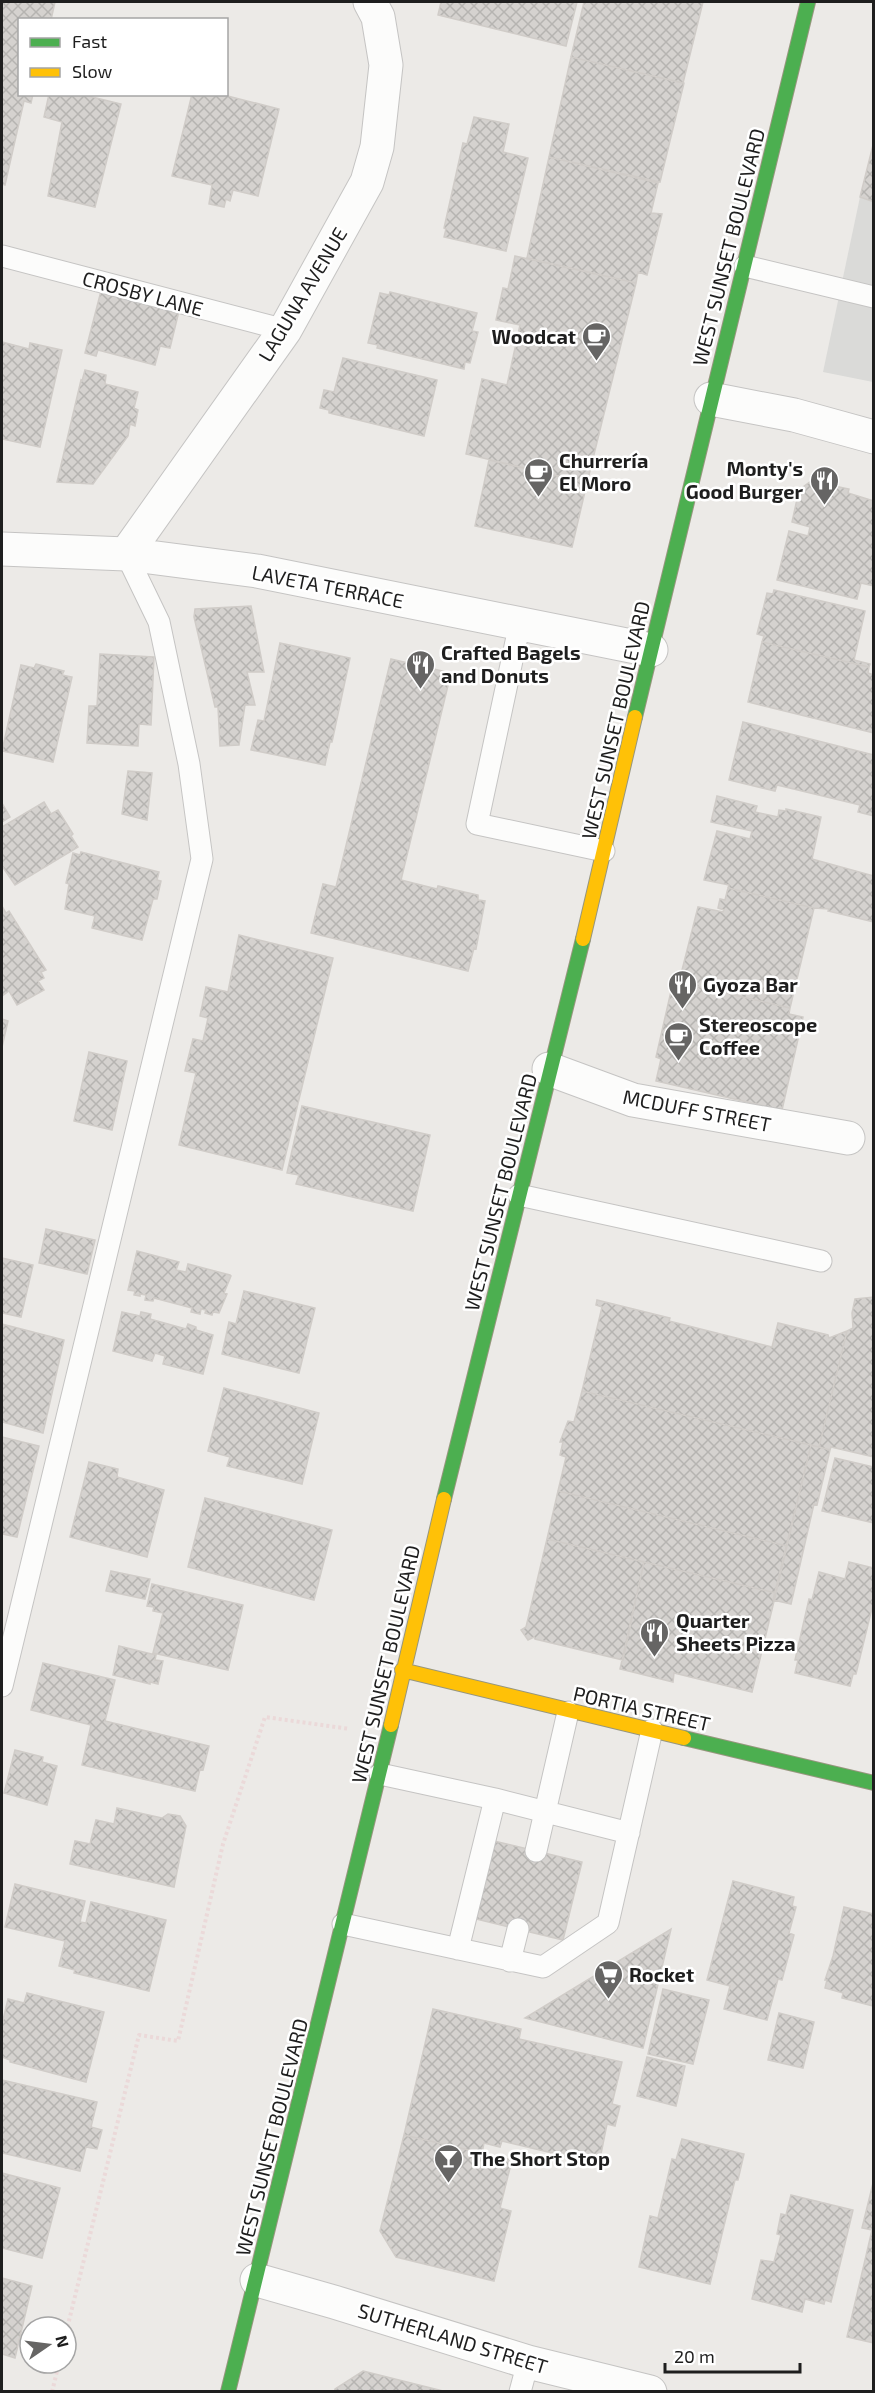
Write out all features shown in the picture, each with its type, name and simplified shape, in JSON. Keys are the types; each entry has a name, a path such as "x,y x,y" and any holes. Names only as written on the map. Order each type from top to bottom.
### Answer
{"main road":[{"name":"WEST SUNSET BOULEVARD","path":"228,2391 380,1774 402,1671 604,851 808,2"},
{"name":"PORTIA STREET","path":"402,1671 873,1783"}],"street":[{"name":"LAGUNA AVENUE","path":"126,554 285,330 367,182 377,147 386,65 378,17 370,2"},
{"path":"711,399 794,415 873,437"},
{"name":"LAVETA TERRACE","path":"2,549 126,554 257,571 651,650"},
{"name":"MCDUFF STREET","path":"549,1069 633,1100 848,1138"},
{"name":"SUTHERLAND STREET","path":"256,2280 334,2301 524,2377 650,2391"}],"lane":[{"name":"CROSBY LANE","path":"2,256 285,330"},
{"path":"745,266 873,297"},
{"path":"2,1686 202,859 189,764 159,622 126,554"},
{"path":"520,623 477,824 604,851"},
{"path":"519,1195 821,1261"},
{"path":"536,1851 568,1712"},
{"path":"343,1924 543,1967 608,1923 652,1730"},
{"path":"380,1774 495,1799 629,1833"},
{"path":"458,1949 495,1799"},
{"path":"510,1961 518,1929"}],"path":[{"path":"70,2315 139,2035 178,2041 224,1844 265,1717 389,1735"},
{"path":"52,2391 56,2375"}],"shaded area":[{"path":"860,197 873,201 873,382 823,372"}],"building":[{"path":"2,2 55,2 51,18 18,18 18,96 33,96 31,103 24,101 5,185 2,184"},
{"path":"441,2 577,2 566,46 438,15"},
{"path":"584,2 703,2 683,83 571,57"},
{"path":"571,57 684,83 660,182 549,157"},
{"path":"49,96 88,96 121,104 95,207 48,196 62,122 44,117"},
{"path":"192,96 228,96 279,109 258,196 233,190 230,201 226,199 224,207 209,204 212,185 172,176"},
{"path":"474,117 509,124 503,152 528,158 506,251 444,237 463,143 467,144"},
{"path":"874,141 874,202 860,197"},
{"path":"549,157 658,183 651,213 662,214 647,275 638,272 636,283 527,258"},
{"path":"515,256 636,283 587,483 466,454 482,379 507,385 520,325 496,320 503,288 508,289"},
{"path":"101,291 179,311 170,348 160,346 155,365 98,350 96,356 85,353"},
{"path":"390,292 477,313 472,331 478,332 470,363 465,362 464,369 377,348 378,345 368,343 380,293 389,295"},
{"path":"2,342 29,349 30,343 62,350 40,447 2,439"},
{"path":"343,358 437,380 424,436 329,413 329,410 320,408 324,390 334,392"},
{"path":"85,370 106,375 105,384 138,392 134,408 138,410 135,426 130,424 128,436 93,484 57,482 81,380"},
{"path":"489,460 587,483 572,547 475,526"},
{"path":"811,481 849,489 848,493 874,501 874,586 861,583 857,599 777,580 789,531 808,536 810,527 792,522 799,490"},
{"path":"774,590 865,611 854,660 870,664 869,667 762,642 764,636 757,634 767,593 773,594"},
{"path":"251,606 264,672 247,672 255,705 245,705 239,745 220,746 218,707 215,707 194,617 195,609"},
{"path":"762,642 869,667 868,673 874,675 874,733 748,702"},
{"path":"280,643 350,658 325,765 251,750 258,720 264,721"},
{"path":"100,654 154,657 151,725 139,724 138,746 87,743 89,706 97,706"},
{"path":"391,659 451,673 401,880 437,889 438,886 478,895 478,900 485,901 476,949 474,948 468,971 311,933 323,884 336,887"},
{"path":"36,664 64,671 62,675 72,677 53,762 2,751 21,665 34,668"},
{"path":"743,722 874,755 871,770 874,770 874,816 858,812 860,805 777,785 775,791 729,780"},
{"path":"128,771 152,773 147,820 122,814"},
{"path":"717,796 757,806 755,812 778,817 779,810 786,811 786,809 821,817 812,859 874,876 874,922 828,911 829,909 814,908 728,888 729,885 704,880 717,831 750,839 752,831 711,822"},
{"path":"44,802 51,814 58,810 78,847 15,885 2,866 2,827"},
{"path":"2,803 10,817 2,822"},
{"path":"81,852 159,872 157,880 161,881 157,899 153,899 142,940 92,928 95,916 65,909 69,884 66,883 73,853 80,855"},
{"path":"728,888 814,908 790,1008 679,982 698,907 723,912 724,910 718,908 720,899 725,900"},
{"path":"2,906 6,913 9,911 46,970 41,972 44,978 38,981 44,990 17,1005 9,991 2,996"},
{"path":"239,935 333,958 282,1170 179,1145 196,1073 185,1071 193,1039 203,1041 208,1018 200,1016 206,987 228,992"},
{"path":"674,978 680,980 679,982 790,1008 789,1014 803,1017 782,1110 656,1081 661,1059 656,1057"},
{"path":"2,1019 8,1021 2,1047"},
{"path":"89,1052 127,1061 112,1130 74,1121"},
{"path":"302,1106 430,1135 413,1211 296,1184 299,1175 287,1173"},
{"path":"46,1229 95,1240 87,1274 39,1263"},
{"path":"137,1251 179,1262 176,1270 186,1272 188,1264 230,1275 224,1293 227,1294 219,1313 213,1312 212,1315 201,1309 200,1314 191,1312 192,1308 154,1298 153,1301 145,1300 146,1295 134,1295 135,1291 128,1290"},
{"path":"2,1258 33,1265 21,1317 2,1313"},
{"path":"244,1291 315,1308 299,1373 222,1354 229,1322 236,1324"},
{"path":"874,1297 874,1457 831,1447 830,1450 819,1447 847,1331 853,1328 852,1313 855,1299"},
{"path":"597,1300 772,1347 778,1323 828,1335 829,1338 847,1331 819,1447 582,1391 602,1307 596,1305"},
{"path":"122,1312 140,1316 141,1312 151,1314 150,1319 186,1329 188,1324 196,1327 196,1330 213,1335 203,1374 163,1364 165,1356 155,1353 152,1361 113,1351"},
{"path":"2,1324 64,1340 43,1433 2,1422"},
{"path":"224,1388 319,1413 302,1484 227,1466 230,1457 208,1451"},
{"path":"582,1391 811,1445 787,1546 558,1491 566,1457 560,1455 563,1442 560,1442 568,1421 574,1422"},
{"path":"2,1437 39,1446 17,1537 2,1534"},
{"path":"811,1445 830,1450 817,1505 814,1504 791,1604 773,1600"},
{"path":"835,1458 874,1467 874,1523 822,1511"},
{"path":"89,1462 118,1469 117,1477 164,1490 147,1557 70,1537"},
{"path":"558,1491 787,1546 776,1593 547,1539"},
{"path":"205,1498 332,1530 314,1600 188,1567"},
{"path":"547,1539 644,1562 623,1660 534,1637 528,1640 521,1630 526,1627"},
{"path":"644,1562 776,1593 752,1692 674,1673 673,1682 620,1669"},
{"path":"849,1562 874,1568 874,1600 856,1674 853,1674 850,1686 795,1673 798,1660 795,1660 809,1599 812,1600 819,1572 845,1579"},
{"path":"111,1571 150,1579 145,1599 106,1591"},
{"path":"152,1584 243,1605 228,1670 153,1653 163,1613 153,1611 154,1607 147,1606"},
{"path":"119,1646 156,1655 155,1660 163,1661 158,1684 113,1675"},
{"path":"43,1663 115,1680 105,1721 209,1746 195,1791 82,1765 91,1725 31,1710"},
{"path":"15,1750 43,1757 42,1762 57,1766 47,1805 4,1793"},
{"path":"117,1808 162,1818 168,1814 180,1816 186,1826 174,1887 70,1864 75,1841 90,1844 96,1820 114,1824"},
{"path":"494,1841 582,1862 563,1940 476,1919"},
{"path":"733,1881 794,1897 792,1906 796,1907 789,1933 794,1935 782,1980 778,1979 767,2020 724,2009 730,1986 707,1980"},
{"path":"15,1884 85,1901 80,1922 86,1923 91,1902 166,1920 149,1991 74,1973 75,1970 59,1966 65,1941 5,1927"},
{"path":"844,1907 874,1914 873,2006 842,1998 843,1993 825,1988 827,1980 825,1980"},
{"path":"671,1929 643,2048 525,2018"},
{"path":"663,1989 709,2000 693,2064 648,2054"},
{"path":"27,1993 104,2012 86,2082 10,2062 2,2057 2,2024 8,1999 24,2003"},
{"path":"433,2009 521,2029 519,2039 622,2062 612,2104 620,2106 615,2126 607,2124 599,2164 502,2141 500,2147 484,2143 482,2153 404,2135"},
{"path":"779,2013 814,2022 803,2068 768,2060"},
{"path":"647,2057 685,2066 676,2106 637,2096"},
{"path":"2,2080 97,2102 91,2127 102,2130 97,2149 86,2147 80,2171 2,2153"},
{"name":"The Short Stop","path":"404,2135 512,2160 500,2208 511,2211 494,2281 396,2257 380,2231"},
{"path":"682,2139 744,2154 738,2180 735,2180 710,2284 639,2267 650,2216 658,2218 672,2159 676,2160"},
{"path":"2,2173 60,2188 42,2258 2,2248"},
{"path":"874,2179 874,2343 847,2337 872,2230 862,2228"},
{"path":"791,2195 853,2210 831,2302 825,2300 824,2304 805,2299 802,2312 752,2299 761,2260 774,2262 781,2235 777,2234 781,2214 786,2215"},
{"path":"2,2278 32,2286 25,2315 18,2315 18,2345 15,2358 2,2354"},
{"path":"363,2371 443,2391 334,2392 335,2389"}],"traffic: fast":[{"path":"635,717 808,2"},
{"path":"444,1499 583,939"},
{"path":"228,2392 391,1725"},
{"path":"684,1738 874,1783"}],"traffic: slow":[{"path":"583,939 635,717"},
{"path":"391,1725 444,1499"},
{"path":"402,1670 684,1738"}],"place":[{"name":"Woodcat","path":"597,362"},
{"name":"Churrería El Moro","path":"538,498"},
{"name":"Monty's Good Burger","path":"824,506"},
{"name":"Crafted Bagels and Donuts","path":"420,690"},
{"name":"Gyoza Bar","path":"682,1010"},
{"name":"Stereoscope Coffee","path":"678,1062"},
{"name":"Quarter Sheets Pizza","path":"655,1658"},
{"name":"Rocket","path":"608,2000"},
{"name":"The Short Stop","path":"449,2184"}]}
